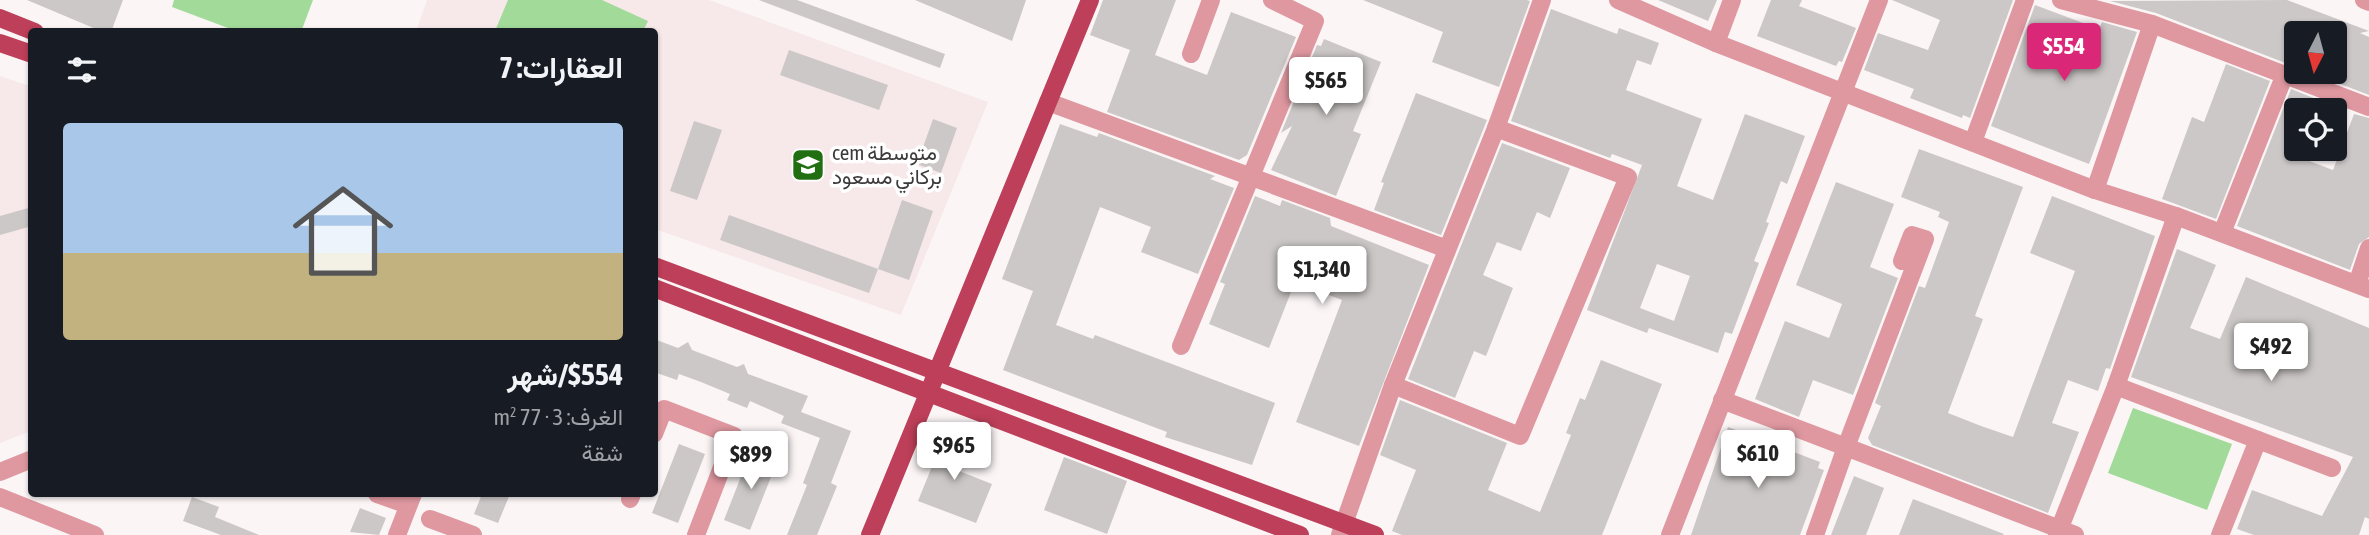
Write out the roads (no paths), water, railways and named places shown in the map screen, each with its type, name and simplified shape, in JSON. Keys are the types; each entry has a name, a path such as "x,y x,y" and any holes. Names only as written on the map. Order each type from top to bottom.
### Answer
{"main road":[{"path":"870,535 931,393 1090,0"},
{"path":"0,18 28,29"},
{"path":"0,43 28,53"},
{"path":"658,268 1342,529 1375,535"},
{"path":"658,290 1300,535"}],"street":[{"path":"1191,54 1210,0"},
{"path":"1181,346 1315,21 1272,0"},
{"path":"1342,529 1394,386 1496,128 1542,0"},
{"path":"1618,0 1716,43 2095,190 2176,216 2363,286 2369,248"},
{"path":"1716,43 1732,0"},
{"path":"1670,535 1846,92 1879,0"},
{"path":"1973,142 2025,0"},
{"path":"2061,0 2152,24 2284,74"},
{"path":"2364,0 2369,2"},
{"path":"2095,190 2152,24"},
{"path":"2222,233 2284,77"},
{"path":"2310,84 2369,107"},
{"path":"1048,102 1447,249"},
{"path":"1394,386 1520,436 1628,177 1496,128"},
{"path":"1722,400 2064,533 2176,216"},
{"path":"1815,535 1925,239 1912,235 1902,261"},
{"path":"2116,386 2332,468"},
{"path":"658,424 664,409 734,436 696,535"},
{"path":"2220,535 2258,440"},
{"path":"0,472 28,461"},
{"path":"0,497 95,535"},
{"path":"397,535 411,499"},
{"path":"430,519 473,535"}],"place":[{"name":"cem متوسطة بركاني مسعود","path":"808,165"}]}
